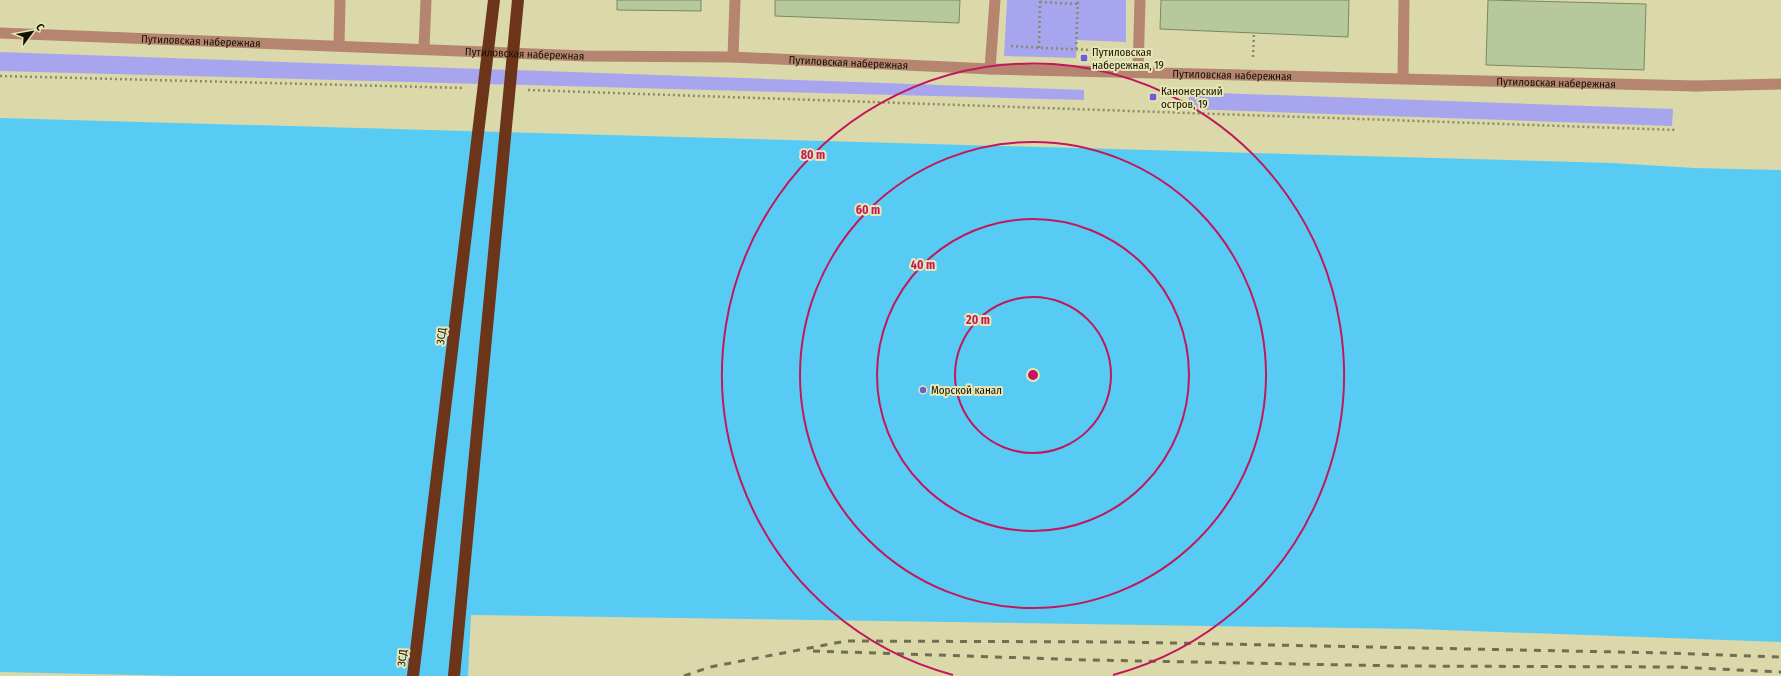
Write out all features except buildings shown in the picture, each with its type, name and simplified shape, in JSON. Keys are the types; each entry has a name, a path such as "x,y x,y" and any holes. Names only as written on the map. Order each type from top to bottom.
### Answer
{"highway":[{"name":"ЗСД","path":"413,676 494,0"},
{"path":"454,676 518,0"}],"street":[{"path":"339,45 340,0"},
{"path":"424,49 426,0"},
{"path":"733,57 735,0"},
{"path":"990,69 995,0"},
{"path":"1138,72 1140,0"},
{"path":"1403,78 1404,0"},
{"name":"Путиловская набережная","path":"0,32 585,56 733,57 990,69 1252,74 1696,86 1781,84"}],"path":[{"path":"1076,50 1078,0"},
{"path":"1039,48 1040,1 1078,4"},
{"path":"1252,74 1254,33"},
{"path":"991,44 1076,50 1138,51"},
{"path":"0,76 465,88"},
{"path":"520,90 1676,130"}],"shaded area":[{"path":"1007,0 1126,0 1126,42 1077,40 1076,58 1004,56"},
{"path":"0,52 1084,90 1084,100 0,71"},
{"path":"1189,92 1673,109 1672,126 1188,109"},
{"name":"Морской канал","path":"0,118 1612,163 1694,168 1781,170 1781,642 1415,629 471,615 468,676 180,676 0,672"}],"railway":[{"path":"684,676 710,667 846,641 1123,642 1668,653 1781,657"},
{"path":"813,651 1089,660 1400,666 1675,667 1781,672"}],"place":[{"name":"Путиловская набережная, 19","path":"1084,58"},
{"name":"Канонерский остров, 19","path":"1153,97"},
{"name":"Морской канал","path":"923,390"}]}
